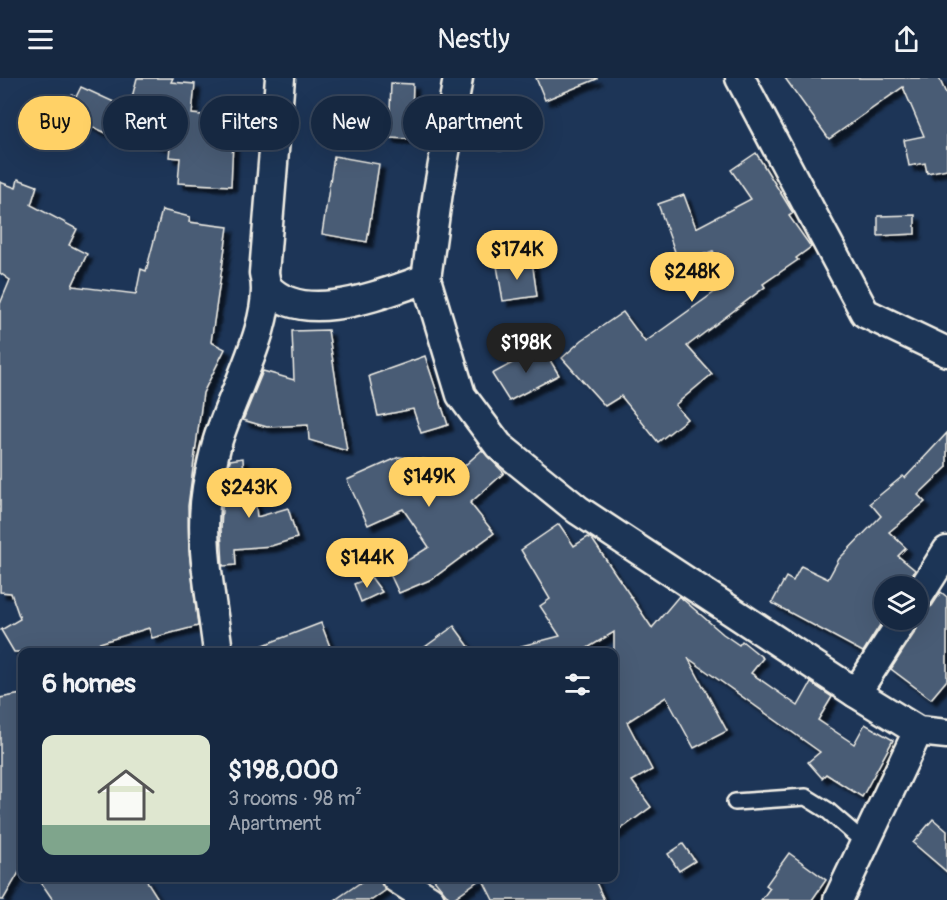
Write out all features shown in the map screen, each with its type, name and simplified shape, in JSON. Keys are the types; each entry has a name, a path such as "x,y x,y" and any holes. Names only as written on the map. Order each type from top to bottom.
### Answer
{"street":[{"path":"218,648 205,529 207,491 217,443 262,320 268,288 264,273 280,78"},
{"path":"458,78 438,192 426,279 461,395 499,446 578,510 856,693 918,731 947,734"},
{"path":"740,78 865,313 947,352"},
{"path":"268,288 286,302 302,307 366,298 426,279"},
{"path":"928,581 947,551"},
{"path":"856,693 897,630"},
{"path":"838,900 918,731"},
{"path":"402,882 430,900"}],"lane":[{"path":"735,802 806,797 827,810 864,842"}],"building":[{"path":"137,78 173,78 171,82 195,84 192,114 200,115 200,150 233,150 231,186 178,183 180,158 169,157 170,150 188,150 188,96 132,96"},
{"path":"536,78 597,78 597,79 545,100"},
{"path":"785,78 939,78 947,96 947,169 927,173 925,163 909,166 904,140 924,136 903,87 829,139"},
{"path":"391,83 413,84 413,96 403,96 403,139 391,138"},
{"path":"81,87 103,97 103,132 91,126 91,96 76,96"},
{"path":"756,153 793,213 789,216 811,247 796,258 798,260 763,284 765,287 687,346 712,374 675,405 687,419 658,442 621,396 605,406 562,358 582,340 623,312 645,342 730,281 713,251 679,263 658,204 684,195 696,228 751,199 731,170"},
{"path":"334,156 379,164 367,242 322,234"},
{"path":"18,179 37,186 31,205 77,229 69,245 87,254 72,286 136,294 141,269 146,271 162,210 190,217 189,222 228,227 211,342 225,349 203,393 188,506 189,551 198,626 152,638 149,628 83,648 18,648 18,652 14,652 1,630 20,619 11,593 0,592 0,304 10,280 0,273 0,182 16,188"},
{"path":"915,215 915,234 878,236 878,216"},
{"path":"532,261 537,296 503,301 497,266"},
{"path":"328,330 347,451 309,440 308,425 267,427 243,420 263,371 294,380 292,331"},
{"path":"542,347 559,375 509,401 492,374"},
{"path":"425,356 448,425 421,433 413,409 378,416 369,376"},
{"path":"947,433 947,467 918,495 925,502 889,532 906,548 898,556 915,570 911,576 874,576 874,630 877,630 863,652 772,603 786,577 793,581 801,566 828,579 839,559 881,516 870,503 903,476 905,478"},
{"path":"482,450 504,473 470,503 494,533 432,579 399,593 389,572 429,547 403,509 368,525 347,480 399,457 461,463 463,467"},
{"path":"243,458 245,501 255,500 257,517 288,508 297,538 271,546 235,549 236,565 223,566 221,529 223,491 230,460"},
{"path":"559,524 574,546 588,537 592,539 652,628 679,596 723,634 739,645 742,641 763,658 751,673 798,706 811,683 832,697 818,720 854,744 865,724 893,740 862,797 826,774 822,778 808,762 820,752 688,658 727,731 694,748 666,697 627,722 652,770 632,781 651,807 618,831 618,648 614,648 614,632 588,648 521,648 521,646 560,636 540,606 550,599 521,550"},
{"path":"371,577 382,592 361,602 354,584"},
{"path":"941,592 947,597 947,680 931,699 891,669 916,630 928,630 928,608 932,606"},
{"path":"321,623 330,648 256,648"},
{"path":"454,626 470,648 424,648"},
{"path":"18,695 18,874 3,900 0,900 0,698"},
{"path":"933,819 947,831 947,872 913,843"},
{"path":"683,844 695,861 679,871 668,854"},
{"path":"789,853 826,880 812,900 761,900 770,888 766,885"},
{"path":"41,882 148,882 159,900 53,900"},
{"path":"361,882 382,882 386,890 372,900 335,900"},
{"path":"436,882 476,882 451,900"},
{"path":"484,882 596,882 604,900 493,900"}]}
